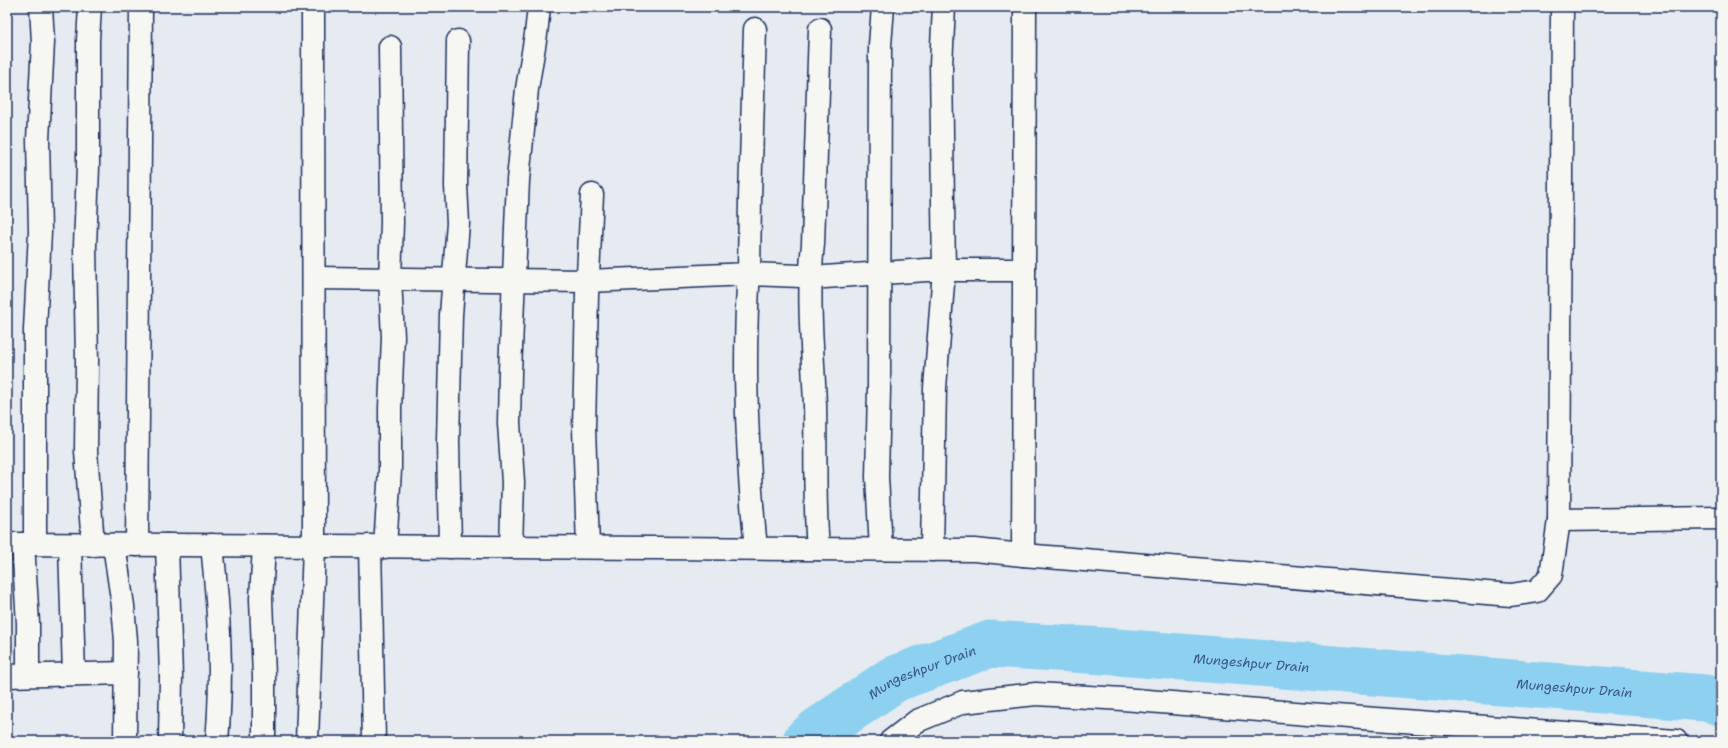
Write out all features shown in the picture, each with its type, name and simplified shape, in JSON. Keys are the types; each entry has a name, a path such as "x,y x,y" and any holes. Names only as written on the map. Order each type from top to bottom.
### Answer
{"street":[{"path":"28,674 28,623 22,544 40,232 38,140 43,42 41,7"},
{"path":"90,7 88,40 88,167 85,246 87,362 86,451 103,545 123,606 126,673 125,741"},
{"path":"137,545 141,7"},
{"path":"307,741 314,546 313,7"},
{"path":"511,547 513,482 509,423 518,180 527,89 539,7"},
{"path":"881,549 877,477 879,389 880,45 883,7"},
{"path":"932,550 935,388 944,270 941,65 944,7"},
{"path":"1023,555 1025,7"},
{"path":"22,544 975,550 1511,595 1537,591 1551,575 1559,520 1562,7"},
{"path":"755,29 749,274 746,333 747,415 751,502 756,548"},
{"path":"818,549 815,511 815,407 810,320 810,276 813,244 820,29"},
{"path":"450,547 448,441 454,279 458,223 456,186 458,41"},
{"path":"374,741 378,546 390,470 390,408 393,337 390,279 392,223 390,47"},
{"path":"588,548 584,428 592,195"},
{"path":"314,278 588,281 749,274 825,277 944,270 1024,270"},
{"path":"1559,520 1721,518"},
{"path":"70,545 74,674"},
{"path":"166,545 171,677 170,741"},
{"path":"212,545 220,618 221,702 217,741"},
{"path":"264,546 261,599 264,677 264,741"},
{"path":"7,676 28,674 126,673"},
{"path":"891,741 917,721 963,702 1036,694 1124,698 1308,714 1676,741"}],"waterway":[{"name":"Mungeshpur Drain","path":"806,741 818,731 894,679 990,644 1104,651 1705,698 1721,702"}]}
